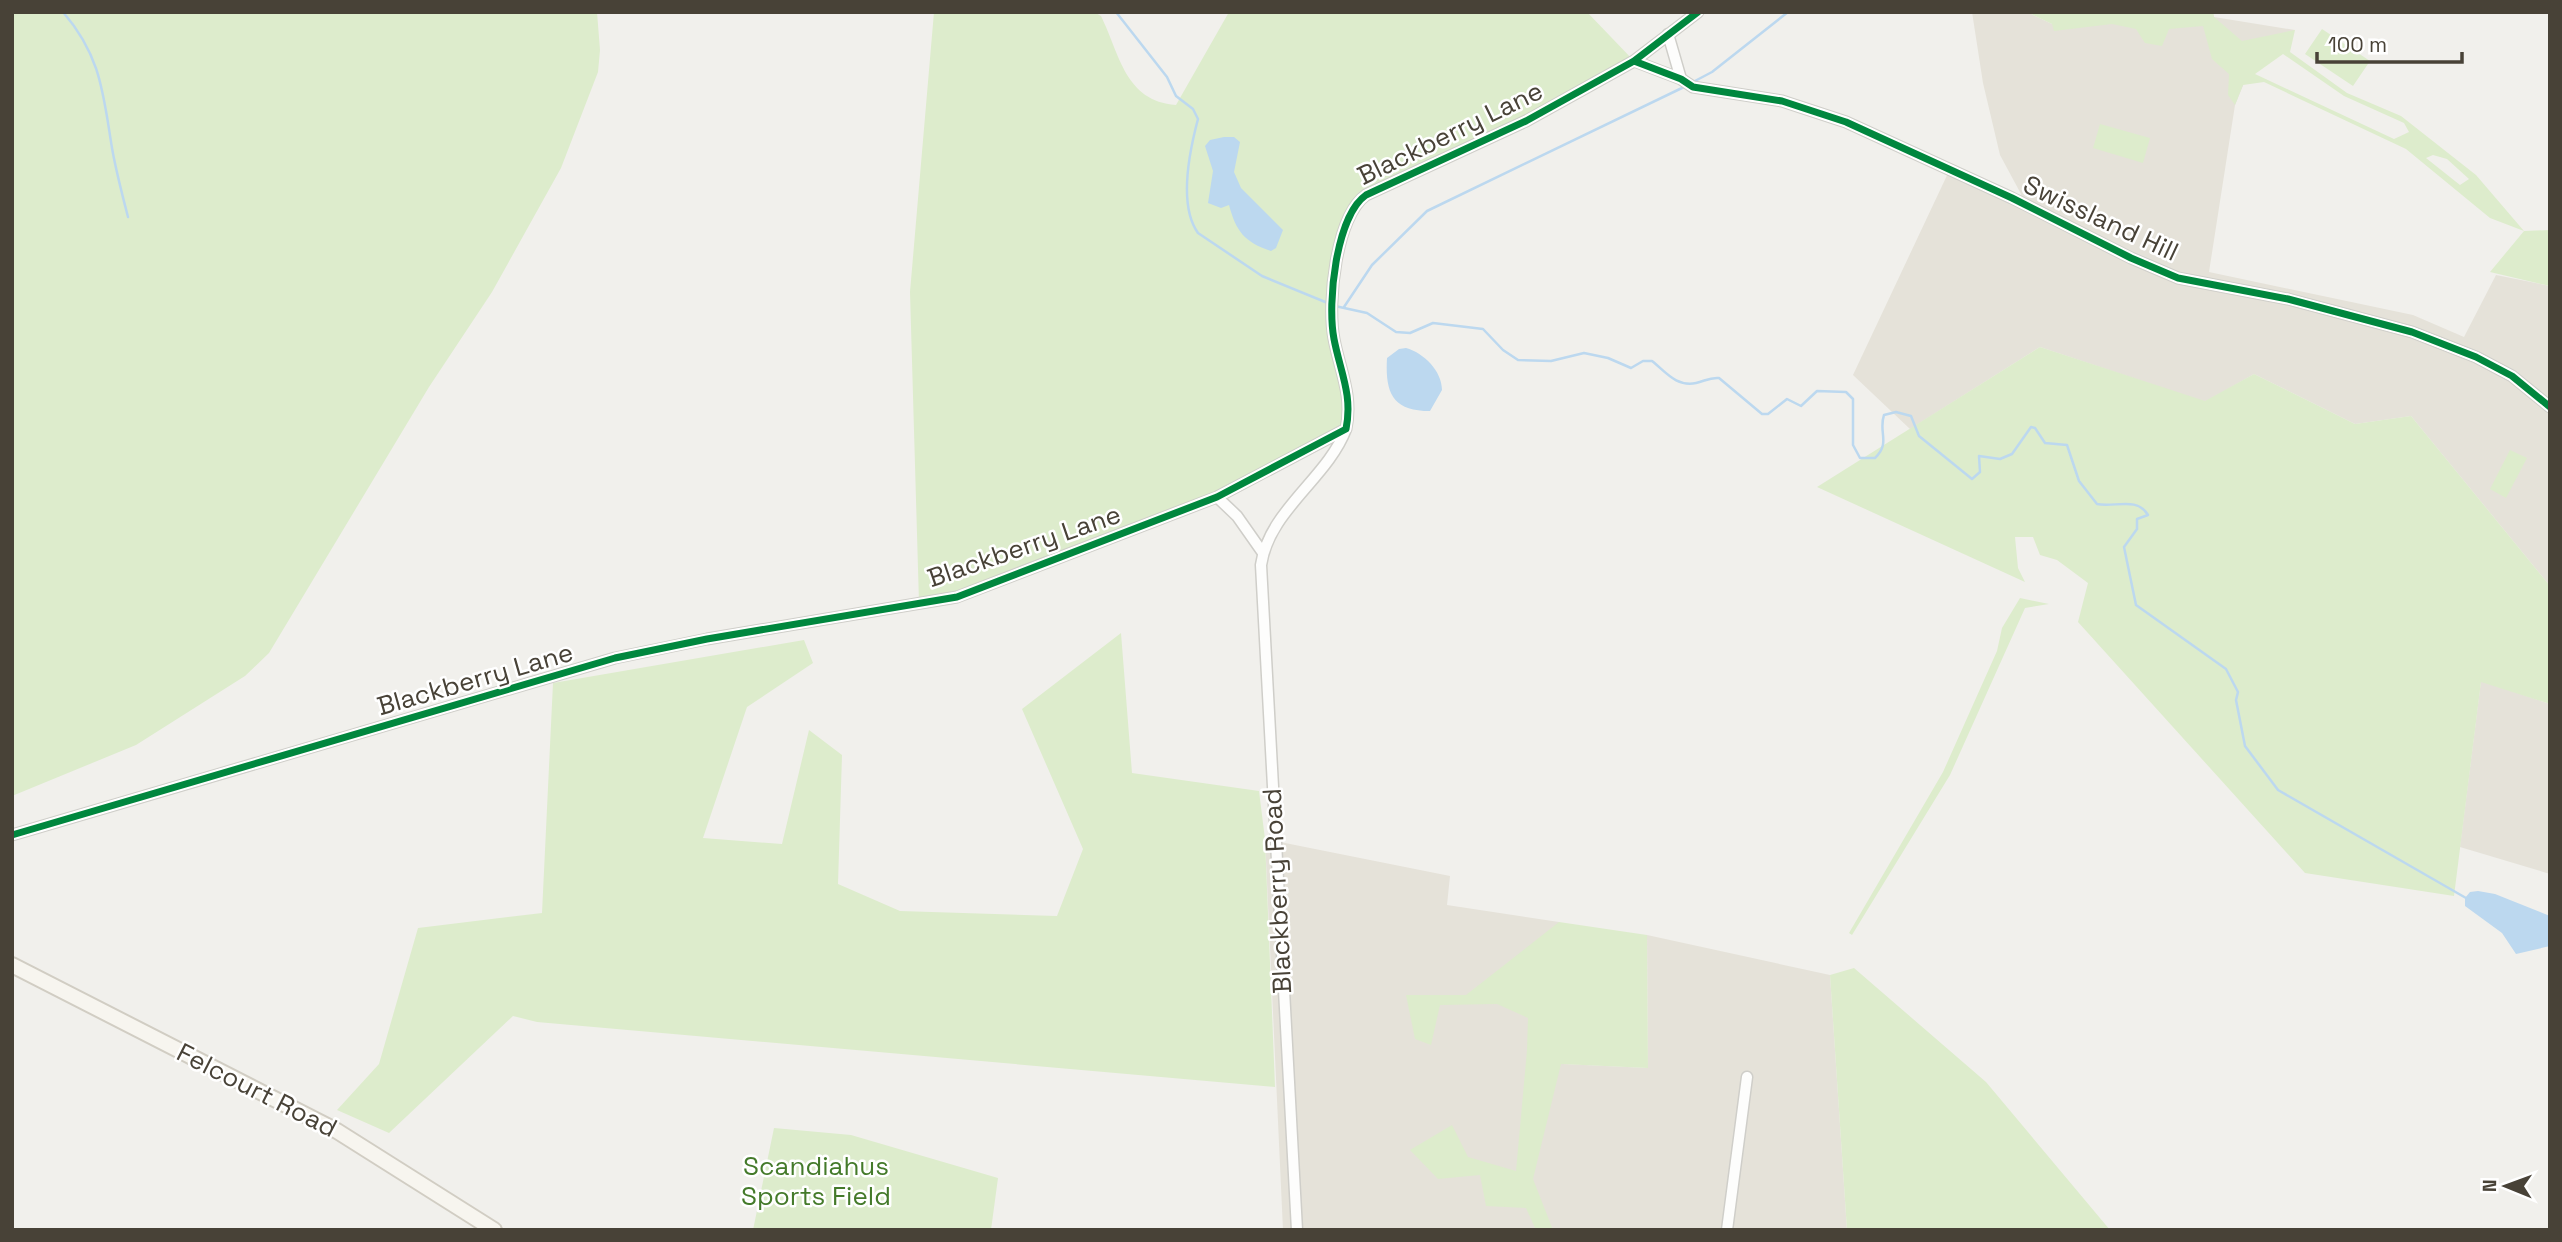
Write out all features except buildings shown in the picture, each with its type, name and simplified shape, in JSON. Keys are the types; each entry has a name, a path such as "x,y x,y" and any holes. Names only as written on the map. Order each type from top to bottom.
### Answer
{"street":[{"name":"Blackberry Lane","path":"12,835 615,659 708,639 957,597 1217,497 1346,429 1350,399 1334,339 1332,309 1346,223 1355,204 1378,189 1526,121 1634,61 1698,12"},
{"path":"1668,34 1681,79"},
{"name":"Swissland Hill","path":"1634,61 1681,79 1693,87 1782,101 1846,122 2178,278 2288,299 2412,332 2476,357 2512,376 2550,407"},
{"name":"Blackberry Road","path":"1297,1230 1261,578 1263,553 1281,519 1332,456 1346,429"},
{"path":"1217,497 1237,516 1263,553"},
{"name":"Felcourt Road","path":"12,965 337,1130 494,1230"},
{"path":"1727,1230 1747,1077"}],"shaded area":[{"path":"1972,12 2027,12 2052,24 2213,12 2214,17 2295,30 2249,71 2235,105 2209,272 2413,315 2464,337 2496,275 2550,286 2550,586 2411,416 2355,424 2254,374 2205,402 2040,347 1910,429 1853,375 1950,169 2018,201 2021,194 2000,155 1983,83"},
{"path":"2481,681 2550,704 2550,874 2460,847"},
{"path":"1265,839 1450,876 1447,905 1559,922 1542,1063 1648,1068 1647,935 1830,975 1847,1230 1283,1230"}],"green space":[{"path":"12,12 597,12 600,50 598,72 561,168 492,292 429,387 269,653 245,676 136,745 12,796"},
{"path":"934,12 1094,12 1101,16 1126,74 1135,85 1145,95 1159,102 1176,105 1229,12 1587,12 1634,61 1526,121 1366,195 1348,215 1332,309 1344,377 1346,429 1217,497 957,597 919,603 910,292"},
{"path":"2027,12 2213,12 2214,17 2242,41 2295,30 2290,52 2347,93 2401,116 2476,175 2524,231 2490,218 2406,149 2264,82 2243,85 2235,105 2228,95 2229,74 2212,59 2203,26 2169,29 2162,46 2145,43 2136,29 2112,24 2054,31 2052,24","holes":["2283,54 2344,96 2404,123 2409,132 2394,139 2255,74","2433,155 2447,159 2469,179 2460,185 2426,158"]},
{"path":"2322,29 2370,61 2353,86 2305,54"},
{"path":"2100,124 2150,138 2143,163 2093,148"},
{"path":"2550,230 2550,286 2490,272 2524,231"},
{"path":"2040,347 2205,401 2254,374 2355,424 2411,416 2550,586 2550,704 2481,682 2454,896 2305,873 2078,622 2088,583 2057,560 2040,555 2033,537 2015,537 2018,568 2025,582 1817,487"},
{"path":"2510,450 2527,458 2506,498 2490,489"},
{"path":"2020,598 2049,604 2025,608 1950,775 1852,935 1849,933 1943,772 1997,651 2002,628"},
{"path":"1121,633 1132,773 1259,791 1265,839 1275,1087 537,1022 513,1016 389,1133 337,1110 379,1064 418,928 542,913 553,683 804,640 813,663 747,707 703,838 782,844 809,730 842,755 838,884 900,911 1057,916 1083,849 1022,709"},
{"path":"1559,922 1647,935 1648,1068 1561,1064 1533,1179 1553,1230 1536,1230 1526,1208 1486,1206 1480,1175 1438,1179 1410,1150 1452,1125 1468,1157 1516,1171 1528,1018 1497,1004 1440,1005 1431,1045 1415,1039 1406,995 1466,995"},
{"path":"1854,968 1986,1082 2110,1230 1847,1230 1830,975"},
{"name":"Scandiahus Sports Field","path":"774,1128 851,1135 998,1178 991,1230 753,1230"}],"water":[{"path":"1234,137 1240,142 1234,172 1241,188 1283,230 1276,248 1271,251 1254,244 1238,229 1229,205 1221,208 1208,203 1213,171 1205,146 1210,140"},
{"path":"1406,348 1425,358 1439,376 1442,390 1430,411 1407,408 1399,403 1390,390 1387,358 1399,349"},
{"path":"2470,892 2495,894 2550,916 2550,946 2516,954 2502,933 2465,906 2465,898"}],"waterway":[{"path":"63,12 76,28 93,60 128,217"},
{"path":"1116,12 1167,77 1176,96 1193,109 1198,119 1189,161 1187,193 1188,208 1198,233 1262,276 1335,306 1367,313 1396,332 1410,333 1433,323 1483,329 1503,350 1518,360 1551,361 1584,353 1608,358 1631,368 1643,361 1652,361 1672,378 1683,383 1719,378 1762,414 1768,414 1787,399 1801,406 1817,391 1846,392 1853,399 1853,445 1860,458 1875,458 1880,453 1884,415 1896,412 1911,416 1919,436 1972,479 1980,472 1979,456 2000,459 2012,454 2031,427 2035,428 2045,443 2067,445 2079,481 2097,504 2132,504 2143,509 2148,515 2137,519 2137,529 2124,547 2136,605 2226,669 2238,692 2236,700 2245,746 2278,790 2466,898"},
{"path":"1693,82 1712,72 1788,12"},
{"path":"1344,307 1372,265 1427,211 1684,87"}],"cycle path":[{"path":"12,835 615,658 707,639 957,597 1217,497 1346,429 1347,394 1332,323 1333,283 1347,221 1366,195 1526,121 1634,61 1698,12"},
{"path":"1634,61 1681,79 1693,87 1782,101 1846,122 2178,278 2288,299 2412,332 2476,357 2512,376 2550,407"}]}
